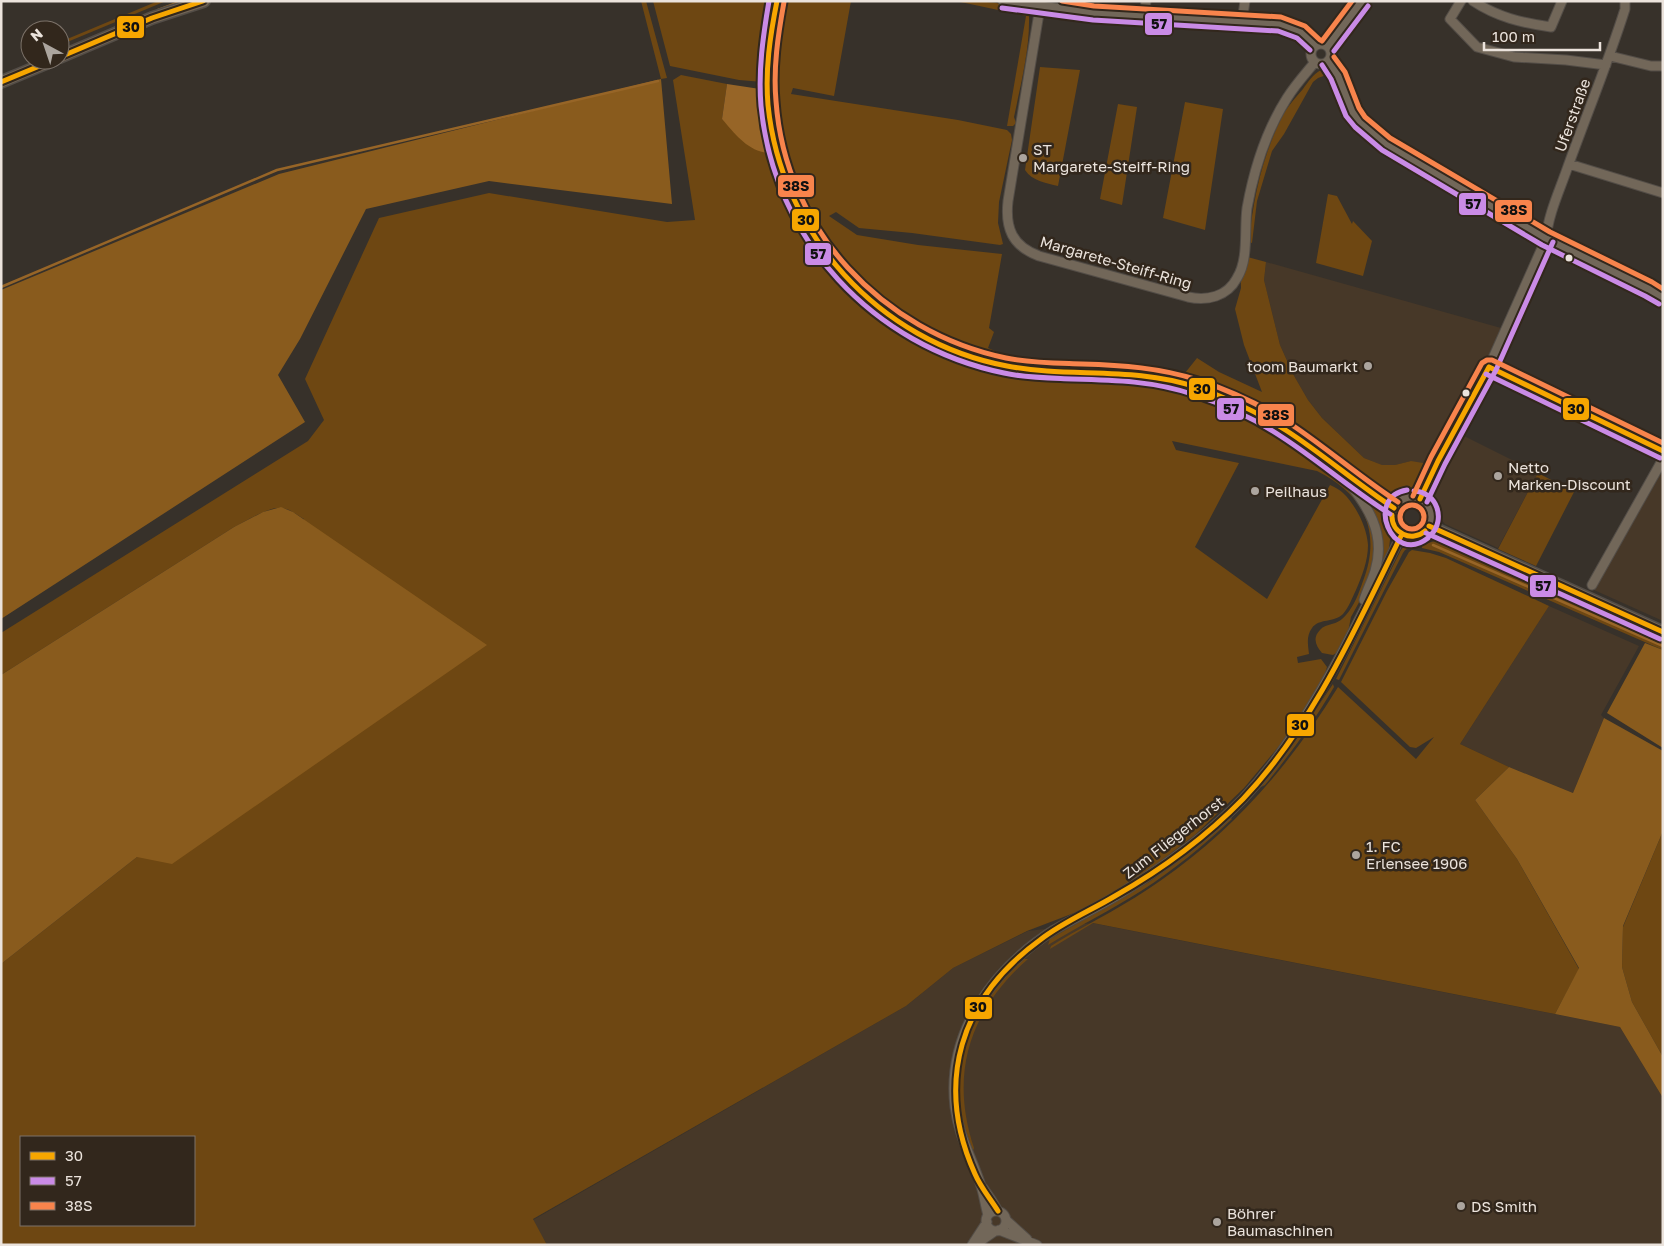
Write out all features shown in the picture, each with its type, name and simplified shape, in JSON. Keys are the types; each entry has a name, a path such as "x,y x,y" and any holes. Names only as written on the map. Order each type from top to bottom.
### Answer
{"main road":[{"path":"70,53 152,18 204,1"},
{"path":"778,1 771,32 768,67 770,117 776,153 797,210 811,233 829,258 855,288 871,302 924,338 959,353 982,360 1005,366 1036,369 1140,374 1195,387 1249,408 1287,431 1376,497 1394,508"},
{"path":"1,82 30,70"},
{"path":"1414,497 1420,499 1429,508 1431,520 1429,526 1425,531 1414,536 1402,534 1394,526 1392,520 1394,508 1402,499 1414,497"},
{"path":"1429,526 1663,632"}],"street":[{"path":"1003,1 1040,7 1144,16 1280,24 1301,32 1315,45"},
{"path":"1144,16 1146,1"},
{"path":"1242,22 1245,1"},
{"path":"1328,46 1362,1"},
{"path":"1461,1 1450,19 1477,47 1514,57 1566,60 1606,65"},
{"path":"1473,1 1488,12 1517,21 1551,27 1562,1"},
{"name":"Uferstraße","path":"1420,499 1438,460 1489,367 1546,239 1547,227 1569,164 1610,56 1625,9 1625,1"},
{"name":"Margarete-Steiff-Ring","path":"1040,7 1008,201 1007,216 1010,232 1023,248 1039,256 1188,297 1198,299 1212,298 1228,290 1238,277 1244,258 1245,226 1250,196 1270,128 1288,96 1315,62"},
{"path":"1322,43 1328,46 1332,55 1328,61 1323,64 1315,62 1311,54 1315,45 1322,43"},
{"path":"1610,56 1651,66 1663,66"},
{"path":"1328,61 1338,75 1352,112 1360,122 1386,144 1546,239 1649,289 1663,298"},
{"path":"1569,164 1663,193"},
{"path":"1489,367 1663,451"},
{"path":"1592,585 1663,459"},
{"path":"1338,468 1366,505 1375,523 1378,544 1375,569 1355,629"},
{"name":"Zum Fliegerhorst","path":"987,1218 981,1186 958,1123 955,1097 958,1060 964,1036 982,998 1008,966 1039,940 1146,878 1194,842 1243,799 1269,769 1307,715 1329,679 1402,534"},
{"name":"Zum Fliegerhorst","path":"981,1186 998,1211"},
{"path":"973,1245 987,1218 991,1213 998,1211 1033,1243"},
{"path":"987,1218 989,1228 1033,1243"},
{"path":"973,1245 1004,1226 1006,1220"}],"shaded area":[{"path":"158,1 166,1 70,41 70,38"},
{"path":"641,1 646,1 667,78 661,79"},
{"path":"653,1 770,1 763,82 739,80 670,66"},
{"path":"783,1 851,1 834,96 793,88 791,94 958,120 1007,130 1011,134 1012,140 999,202 998,223 1003,244 859,228 836,212 829,216 857,235 918,245 1002,254 989,328 994,332 988,348 1011,358 1034,361 1140,365 1185,373 1197,358 1219,372 1262,392 1244,345 1235,309 1241,288 1240,255 1266,262 1264,280 1280,345 1293,374 1308,400 1322,418 1364,458 1382,465 1395,465 1411,461 1423,463 1429,466 1425,478 1410,492 1404,495 1390,496 1380,492 1202,384 1011,362 965,350 948,343 911,325 876,301 834,257 815,232 802,209 781,152 774,116 772,65 776,31"},
{"path":"956,1 1004,4 1022,10 1029,15 1027,53 1014,117 1016,123 1013,126 1007,126 1026,16"},
{"path":"1040,67 1080,70 1058,186 1035,179 1025,170"},
{"path":"1321,70 1329,74 1313,82 1284,134 1272,151 1257,201 1252,243 1249,242 1260,176 1270,144 1290,104 1311,78"},
{"path":"681,75 727,84 722,119 773,153 783,185 853,290 958,356 1139,378 1193,391 1221,401 1285,434 1322,462 1327,469 1349,488 1364,506 1377,544 1374,568 1363,595 1351,617 1348,632 1338,652 1333,655 1322,653 1317,645 1316,636 1326,626 1342,619 1349,611 1358,595 1368,563 1369,531 1365,516 1357,503 1347,491 1317,471 1172,441 1176,450 1239,463 1195,547 1267,599 1330,485 1348,498 1363,524 1368,545 1366,563 1349,605 1339,617 1319,623 1312,628 1308,637 1309,654 1297,657 1298,663 1321,659 1327,667 1318,688 1298,719 1280,745 1244,788 1195,835 1145,873 1098,902 1027,931 953,968 906,1006 533,1219 547,1245 1,1245 1,964 137,857 304,519 282,508 271,509 251,518 1,675 1,633 308,441 324,420 305,379 379,218 489,193 667,222 695,220 673,80"},
{"path":"661,79 672,204 489,181 366,209 300,339 278,375 305,422 1,619 1,290 279,174"},
{"path":"727,84 760,89 762,112 773,153 750,147 722,119"},
{"path":"1185,102 1223,109 1205,230 1163,218"},
{"path":"1118,104 1137,107 1122,205 1100,199"},
{"path":"1328,194 1337,196 1352,224 1353,221 1372,241 1363,276 1316,263"},
{"path":"1266,262 1501,328 1454,431 1538,473 1498,548 1445,524 1437,515 1432,502 1416,492 1429,472 1411,461 1395,465 1381,465 1364,458 1322,418 1308,400 1293,374 1280,345 1264,280"},
{"path":"1663,470 1663,621 1594,590"},
{"path":"1538,473 1574,492 1536,566 1498,549"},
{"path":"1364,495 1387,513 1391,531 1389,548 1379,572 1381,545 1362,496"},
{"path":"281,507 293,512 487,645 172,864 137,857 1,964 1,675 234,527 263,512"},
{"path":"1426,535 1434,535 1405,550 1403,553 1339,680 1336,679 1401,550 1409,542"},
{"path":"1439,536 1663,636 1663,650 1439,552 1422,548 1422,545 1438,540"},
{"name":"1. FC Erlensee 1906","path":"1412,550 1446,558 1549,606 1460,744 1509,767 1475,800 1517,859 1579,969 1555,1014 1093,923 1050,949 1051,946 1059,941 1148,889 1212,840 1236,818 1281,769 1301,743 1338,687 1416,759 1434,737 1416,748 1410,747 1341,682 1387,591 1409,552"},
{"path":"1549,606 1639,646 1601,715 1604,718 1573,793 1509,767 1460,744"},
{"path":"1645,643 1663,650 1663,748 1607,713"},
{"path":"1333,684 1334,687 1293,750 1265,785 1261,787 1260,786 1288,750"},
{"path":"1604,718 1663,751 1663,831 1623,926 1622,967 1632,1002 1663,1057 1663,1098 1620,1027 1555,1014 1579,968 1517,859 1475,800 1509,767 1573,793"},
{"path":"1231,818 1200,848 1153,883 1048,945 1050,939 1149,882"},
{"path":"1663,831 1663,1057 1632,1002 1622,967 1623,927"},
{"path":"1092,923 1620,1027 1663,1098 1663,1245 547,1245 533,1220 906,1006 953,968 1028,931"},
{"path":"1022,959 1028,959 1008,979 992,1000 979,1021 970,1044 965,1069 964,1094 973,1151 965,1134 961,1114 960,1078 966,1043 980,1010 989,995"}],"waterway":[{"path":"158,10 182,1"},
{"path":"1,287 277,170 658,81"},
{"path":"1433,545 1663,646"}],"transit line":[{"name":"30","path":"70,53 152,18 203,1"},
{"name":"57","path":"769,1 763,40 760,80 761,106 770,155 786,200 809,242 838,280 873,312 913,339 956,359 1004,373 1021,376 1150,384 1180,390 1217,403 1251,418 1272,430 1390,514"},
{"name":"30","path":"777,1 770,40 767,79 768,105 777,152 793,197 816,238 844,275 879,307 917,333 961,353 1007,366 1054,371 1125,374 1172,381 1208,391 1276,424 1394,508"},
{"name":"38S","path":"1062,1 1094,6 1281,17 1305,26 1320,40"},
{"name":"38S","path":"1322,41 1352,1"},
{"name":"38S","path":"784,2 775,76 776,101 783,148 798,192 820,232 848,268 881,299 919,325 961,345 1006,358 1034,362 1112,365 1156,370 1184,376 1223,389 1258,405 1292,425 1398,502"},
{"name":"57","path":"1334,51 1368,6"},
{"name":"57","path":"1002,8 1093,20 1278,31 1297,38 1310,50"},
{"name":"38S","path":"1334,57 1345,72 1359,108 1365,117 1390,138 1550,232 1663,289"},
{"name":"57","path":"1322,65 1331,79 1346,116 1355,127 1382,150 1542,245 1659,304"},
{"name":"30","path":"1,82 30,70"},
{"name":"57","path":"1427,502 1445,464 1496,370 1553,242"},
{"name":"38S","path":"1413,496 1431,457 1482,363 1487,360 1492,360 1663,443"},
{"name":"30","path":"1489,367 1663,451"},
{"name":"30","path":"1420,499 1438,461 1489,367"},
{"name":"57","path":"1486,374 1660,458"},
{"name":"57","path":"1407,490 1394,495 1387,504 1385,516 1388,527 1394,537 1403,543 1415,544 1428,538"},
{"name":"57","path":"1414,491 1428,496 1437,507 1438,522 1436,529 1431,535"},
{"name":"38S","path":"1412,505 1421,508 1424,517 1421,526 1412,529 1403,526 1400,517 1403,508 1412,505"},
{"name":"30","path":"1392,515 1395,527 1403,534 1414,536 1425,531"},
{"name":"30","path":"1429,526 1663,632"},
{"name":"57","path":"1426,533 1660,639"},
{"name":"30","path":"998,1211 975,1174 963,1140 957,1107 956,1075 962,1045 973,1016 990,988 1013,963 1040,940 1166,864 1214,827 1243,799 1268,770 1313,706 1351,638 1402,534"}],"place":[{"name":"ST Margarete-Steiff-Ring","path":"1023,158"},
{"name":"toom Baumarkt","path":"1368,366"},
{"name":"Netto Marken-Discount","path":"1498,476"},
{"name":"Peilhaus","path":"1255,491"},
{"name":"1. FC Erlensee 1906","path":"1356,855"},
{"name":"DS Smith","path":"1461,1206"},
{"name":"Böhrer Baumaschinen","path":"1217,1222"}]}
